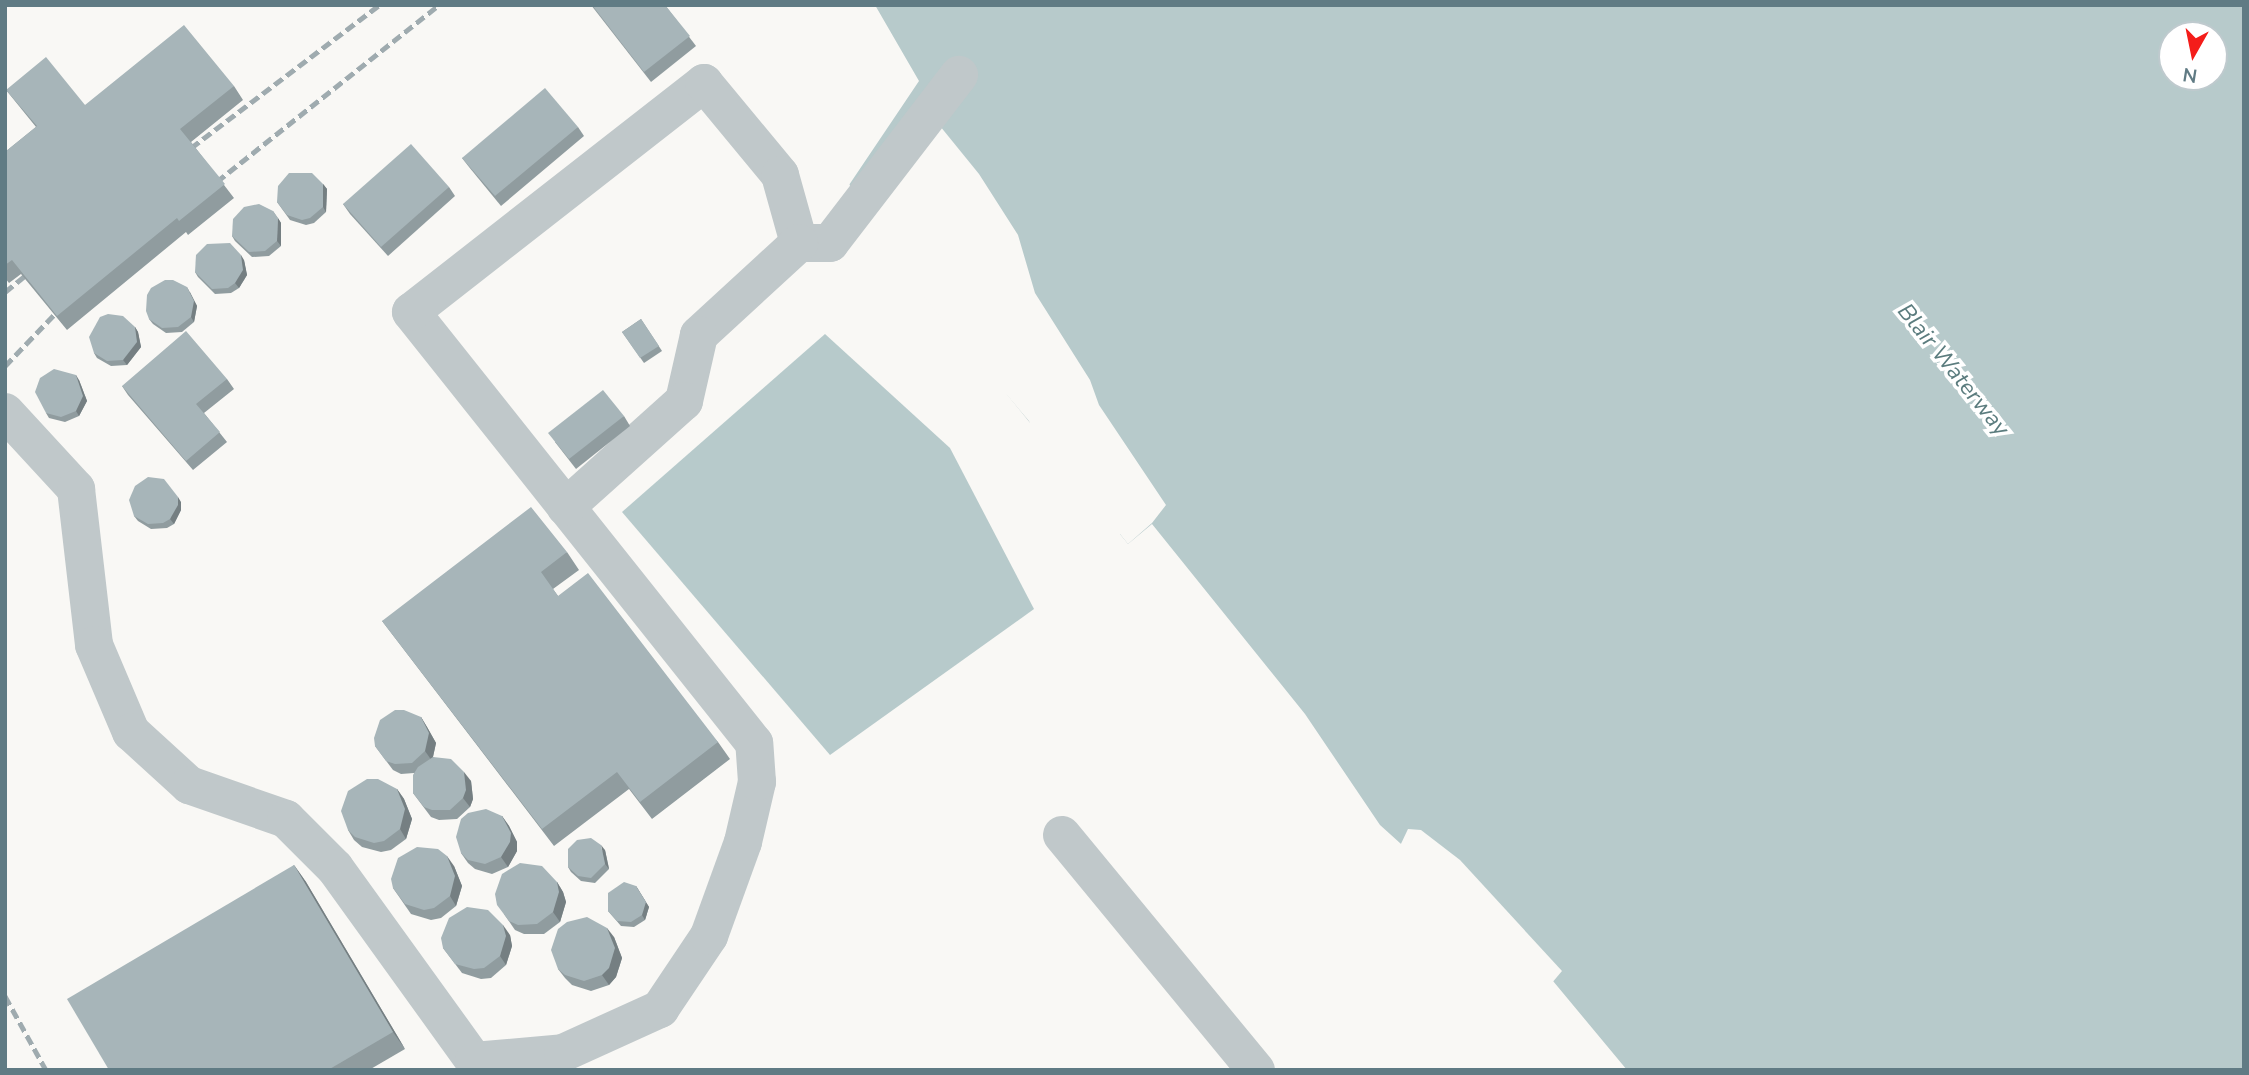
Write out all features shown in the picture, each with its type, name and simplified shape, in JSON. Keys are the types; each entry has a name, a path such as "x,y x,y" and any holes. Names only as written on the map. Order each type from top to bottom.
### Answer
{"lane":[{"path":"566,507 684,401 699,335 799,243 830,243 959,75"},
{"path":"5,412 76,489 94,645 131,732 189,785 286,819 335,869 474,1060 563,1053 660,1009 709,936 743,842 757,782 754,743 411,312 704,83 780,175 799,243"},
{"path":"1062,835 1256,1070"}],"water":[{"name":"Blair Waterway","path":"783,5 2244,5 2244,1070 1627,1070 1553,981 1380,825 1305,714 1152,524 1128,544 870,225 839,164 801,33"},
{"path":"825,334 950,448 1034,609 830,755 622,512"}],"pier":[{"path":"780,5 875,5 919,81 847,188 835,165 798,34"},
{"path":"940,126 979,174 1018,235 1035,293 1090,380 1099,405 1166,505 1152,523 1128,544 1120,534 1117,535 1033,432 1029,421 1007,395 998,389 865,223"},
{"path":"1408,829 1421,830 1460,860 1562,971 1551,984 1399,848"}],"building":[{"path":"592,5 665,5 690,36 644,72"},
{"path":"184,25 234,86 180,129 225,184 179,221 177,218 57,316 12,260 5,265 5,152 37,126 6,90 46,57 85,105"},
{"path":"545,88 578,127 495,196 462,158"},
{"path":"411,144 449,187 381,247 343,204"},
{"path":"289,173 312,173 323,184 323,207 310,218 302,220 287,215 277,202 278,186"},
{"path":"259,204 273,211 278,218 277,241 265,251 249,252 232,236 233,219 244,207"},
{"path":"230,243 241,255 243,270 235,283 228,288 212,289 195,272 196,255 207,244"},
{"path":"165,280 173,280 187,287 194,301 191,317 178,327 162,328 149,319 146,311 147,295 151,288"},
{"path":"108,314 123,316 135,327 137,342 123,360 107,361 94,353 89,337 100,317"},
{"path":"641,319 659,346 640,358 622,332"},
{"path":"186,331 227,379 196,404 220,432 186,461 122,386"},
{"path":"54,369 76,375 83,396 76,411 61,417 46,413 35,392 40,378"},
{"path":"603,390 624,416 569,459 548,433"},
{"path":"148,477 164,479 178,497 178,505 170,519 163,523 148,524 134,516 129,500 135,486"},
{"path":"531,507 567,552 541,572 558,596 588,573 718,742 640,802 617,772 542,829 382,621"},
{"path":"395,710 404,710 421,717 429,733 425,751 412,763 395,764 386,761 375,746 374,738 380,720"},
{"path":"433,757 451,759 464,772 466,790 463,798 450,810 424,807 413,793 413,775 418,767"},
{"path":"367,779 378,779 397,789 405,809 400,829 384,841 374,843 355,837 348,830 341,811 348,791"},
{"path":"486,809 502,816 511,833 510,842 501,857 485,864 468,860 461,853 456,837 461,819 468,813"},
{"path":"591,838 601,845 605,864 591,878 578,876 568,867 568,849 577,840"},
{"path":"417,847 438,849 447,856 455,876 450,896 434,908 424,910 405,904 393,888 391,879 398,858"},
{"path":"520,863 542,866 557,882 559,892 553,912 537,924 518,925 509,921 497,905 495,894 502,874"},
{"path":"294,865 393,1032 328,1070 109,1070 67,999"},
{"path":"624,882 636,886 646,902 642,915 631,922 617,921 608,911 608,893"},
{"path":"467,907 488,910 503,925 506,936 500,956 484,968 474,969 455,964 443,948 441,938 449,918"},
{"path":"587,917 607,928 615,948 609,968 602,975 584,981 565,975 558,969 551,950 558,929 567,922"}],"railway":[{"path":"179,157 379,5"},
{"path":"205,191 439,5"},
{"path":"5,292 37,266"},
{"path":"5,366 68,300"},
{"path":"5,996 46,1070"}]}
